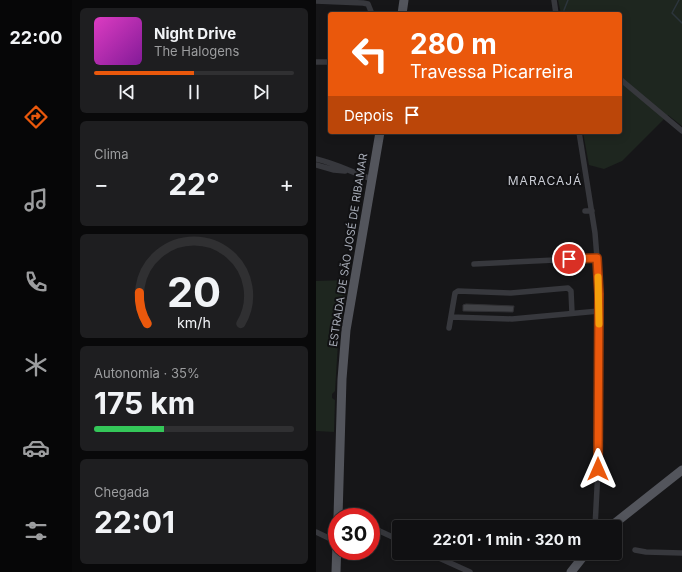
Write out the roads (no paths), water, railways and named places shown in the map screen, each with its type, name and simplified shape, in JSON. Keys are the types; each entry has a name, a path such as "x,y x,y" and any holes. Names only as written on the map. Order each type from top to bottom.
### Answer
{"main road":[{"path":"402,12 404,0"},
{"name":"ESTRADA DE SÃO JOSÉ DE RIBAMAR","path":"338,508 345,337 380,134"},
{"path":"619,520 682,470"},
{"path":"336,560 336,572"},
{"path":"571,572 580,560"}],"street":[{"path":"554,0 556,12"},
{"path":"316,1 363,3 368,4 371,12"},
{"path":"316,62 328,62"},
{"path":"622,81 682,131"},
{"path":"579,134 592,211 597,258 599,311 595,520"},
{"path":"316,159 335,164 349,171 372,179"},
{"path":"316,165 334,170 349,171"},
{"path":"585,211 592,211"},
{"path":"474,264 597,258"},
{"path":"449,328 455,293 458,291 511,293 568,288 570,291 572,313"},
{"path":"451,317 512,318 599,311"},
{"path":"380,531 392,537"},
{"path":"316,532 328,538"},
{"path":"635,550 646,552 682,553"},
{"path":"443,560 470,572"}],"waterway":[{"path":"564,10 568,0"},
{"path":"679,0 672,13 682,23"}],"district":[{"name":"MARACAJÁ","path":"545,180"}]}
